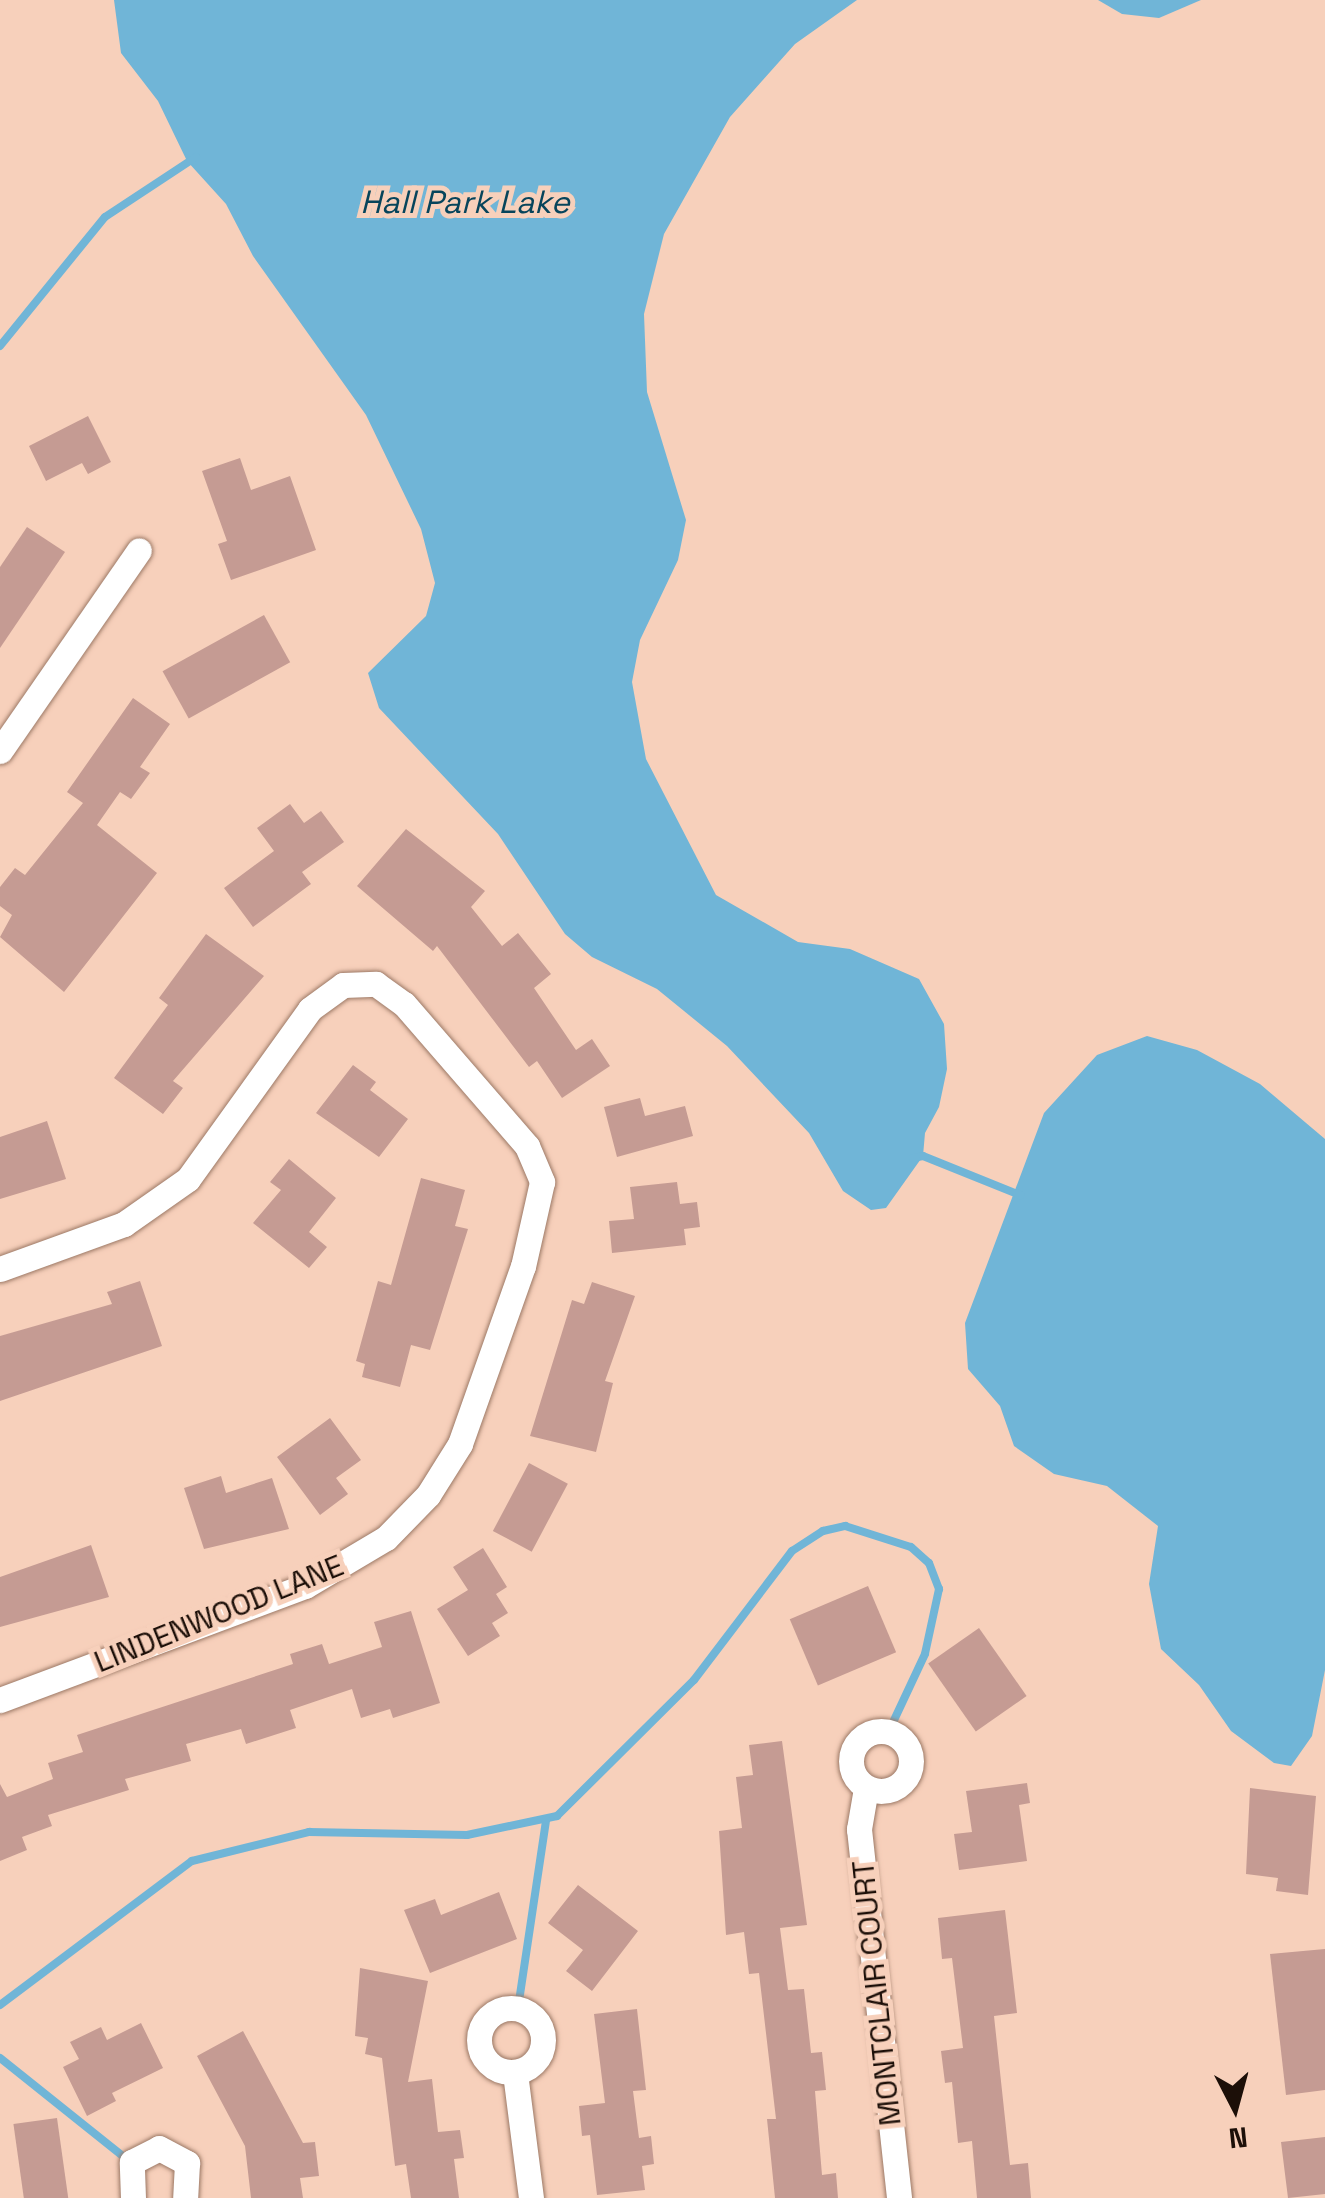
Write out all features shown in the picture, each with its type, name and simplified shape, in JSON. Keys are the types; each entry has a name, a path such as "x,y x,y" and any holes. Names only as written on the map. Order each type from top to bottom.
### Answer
{"street":[{"path":"0,752 139,550"},
{"name":"LINDENWOOD LANE","path":"0,1270 124,1224 173,1191 228,1130 310,1009 344,984 388,990 504,1120 540,1168 543,1197 471,1416 428,1495 386,1538 341,1569 0,1700"},
{"name":"MONTCLAIR COURT","path":"866,1788 859,1830 900,2198"},
{"path":"515,2072 530,2198"},
{"path":"133,2198 132,2162 159,2148 187,2164 184,2198"}],"water":[{"name":"Hall Park Lake","path":"114,0 857,0 795,44 730,117 664,234 644,314 647,392 686,520 678,560 640,640 632,682 646,759 716,895 798,942 850,949 919,979 944,1024 947,1069 939,1107 925,1133 923,1156 886,1208 871,1210 843,1191 809,1133 727,1046 657,989 592,957 565,934 498,834 379,708 368,673 426,616 435,583 421,529 366,415 253,256 226,204 187,161 158,101 121,53"},
{"path":"1098,0 1201,0 1159,18 1122,14"},
{"path":"1147,1036 1197,1050 1260,1084 1325,1139 1325,1670 1312,1736 1291,1766 1274,1763 1231,1731 1199,1685 1161,1649 1149,1584 1158,1526 1107,1486 1054,1474 1014,1446 1000,1406 968,1369 965,1323 1044,1113 1097,1055"}],"building":[{"path":"88,416 111,462 88,474 82,463 46,481 29,446"},
{"path":"240,458 251,490 290,476 316,550 231,580 218,544 227,541 202,471"},
{"path":"27,527 65,552 0,648 0,567"},
{"path":"264,615 290,662 189,718 163,671"},
{"path":"133,698 170,724 140,767 150,773 131,799 120,792 97,825 157,873 64,992 0,937 12,915 0,906 0,887 15,868 25,875 83,803 67,792"},
{"path":"290,804 304,823 321,811 344,842 302,872 311,884 253,927 224,888 274,851 257,828"},
{"path":"406,829 485,891 471,907 502,946 518,933 551,974 534,988 576,1050 592,1039 610,1066 562,1098 537,1061 529,1067 437,946 433,951 357,886"},
{"path":"206,934 264,976 173,1081 183,1088 163,1114 114,1078 168,1005 159,998"},
{"path":"353,1065 376,1082 370,1090 408,1119 379,1157 316,1113"},
{"path":"640,1098 645,1116 685,1106 693,1136 617,1157 604,1107"},
{"path":"47,1121 66,1179 0,1199 0,1137"},
{"path":"289,1159 336,1198 309,1232 327,1247 309,1268 253,1223 281,1190 270,1182"},
{"path":"421,1178 465,1190 455,1226 468,1229 430,1350 411,1345 400,1387 362,1377 365,1364 356,1361 378,1281 391,1285"},
{"path":"677,1182 680,1204 697,1202 700,1227 684,1229 686,1245 612,1253 609,1221 634,1219 630,1187"},
{"path":"140,1281 162,1346 0,1401 0,1336 112,1304 107,1292"},
{"path":"592,1282 635,1296 605,1381 613,1383 596,1452 530,1436 572,1300 584,1304"},
{"path":"330,1418 361,1460 336,1478 348,1494 320,1515 277,1457"},
{"path":"529,1463 568,1484 532,1552 493,1531"},
{"path":"221,1476 226,1493 272,1478 289,1529 204,1549 184,1488"},
{"path":"91,1545 109,1597 0,1627 0,1577"},
{"path":"483,1548 507,1587 496,1594 508,1613 492,1623 500,1636 468,1656 437,1609 468,1590 453,1567"},
{"path":"868,1586 896,1652 818,1685 790,1619"},
{"path":"411,1611 440,1703 393,1718 390,1709 361,1718 352,1689 290,1710 296,1728 246,1744 241,1729 186,1744 191,1761 125,1779 129,1790 48,1815 52,1826 22,1837 27,1850 0,1861 0,1784 7,1797 53,1779 48,1763 83,1752 77,1735 293,1664 290,1654 322,1644 329,1664 382,1647 374,1622"},
{"path":"979,1628 1027,1696 976,1732 928,1664"},
{"path":"782,1741 807,1925 780,1928 788,1990 804,1989 811,2053 822,2052 826,2090 815,2091 822,2175 836,2173 838,2198 775,2198 767,2119 776,2119 759,1973 749,1974 744,1932 726,1935 719,1831 742,1828 736,1777 753,1775 749,1745"},
{"path":"1027,1783 1030,1803 1019,1805 1027,1861 959,1870 954,1834 972,1832 966,1791"},
{"path":"1250,1788 1316,1796 1308,1895 1276,1891 1278,1878 1246,1874"},
{"path":"578,1885 638,1931 592,1991 566,1971 583,1950 548,1923"},
{"path":"499,1892 517,1939 430,1973 404,1910 435,1899 441,1915"},
{"path":"1005,1910 1017,2013 994,2016 1010,2165 1028,2163 1031,2198 977,2198 972,2141 958,2143 952,2082 945,2083 941,2051 963,2048 952,1958 942,1959 938,1918"},
{"path":"1325,1949 1325,2090 1286,2095 1270,1954"},
{"path":"360,1968 428,1981 408,2082 432,2079 438,2132 460,2130 464,2158 454,2159 459,2198 411,2198 406,2164 395,2166 382,2058 365,2054 368,2038 355,2036"},
{"path":"637,2009 646,2090 633,2091 639,2138 651,2136 654,2164 642,2166 645,2190 597,2195 590,2135 582,2136 579,2106 605,2103 594,2014"},
{"path":"141,2023 163,2068 112,2093 116,2101 87,2116 63,2067 79,2059 70,2042 101,2027 107,2040"},
{"path":"243,2031 303,2143 315,2142 319,2176 300,2178 303,2198 251,2198 245,2146 197,2056"},
{"path":"57,2118 68,2198 24,2198 13,2124"},
{"path":"1325,2137 1325,2194 1288,2198 1281,2142"}],"waterway":[{"path":"0,346 105,217 196,157"},
{"path":"913,1158 923,1156 1020,1195"},
{"path":"0,2005 192,1861 309,1832 467,1835 557,1816 694,1680 792,1551 823,1531 845,1526 911,1547 929,1563 939,1589 925,1654 889,1731"},
{"path":"518,2008 546,1820"},
{"path":"0,2058 128,2160"}]}
